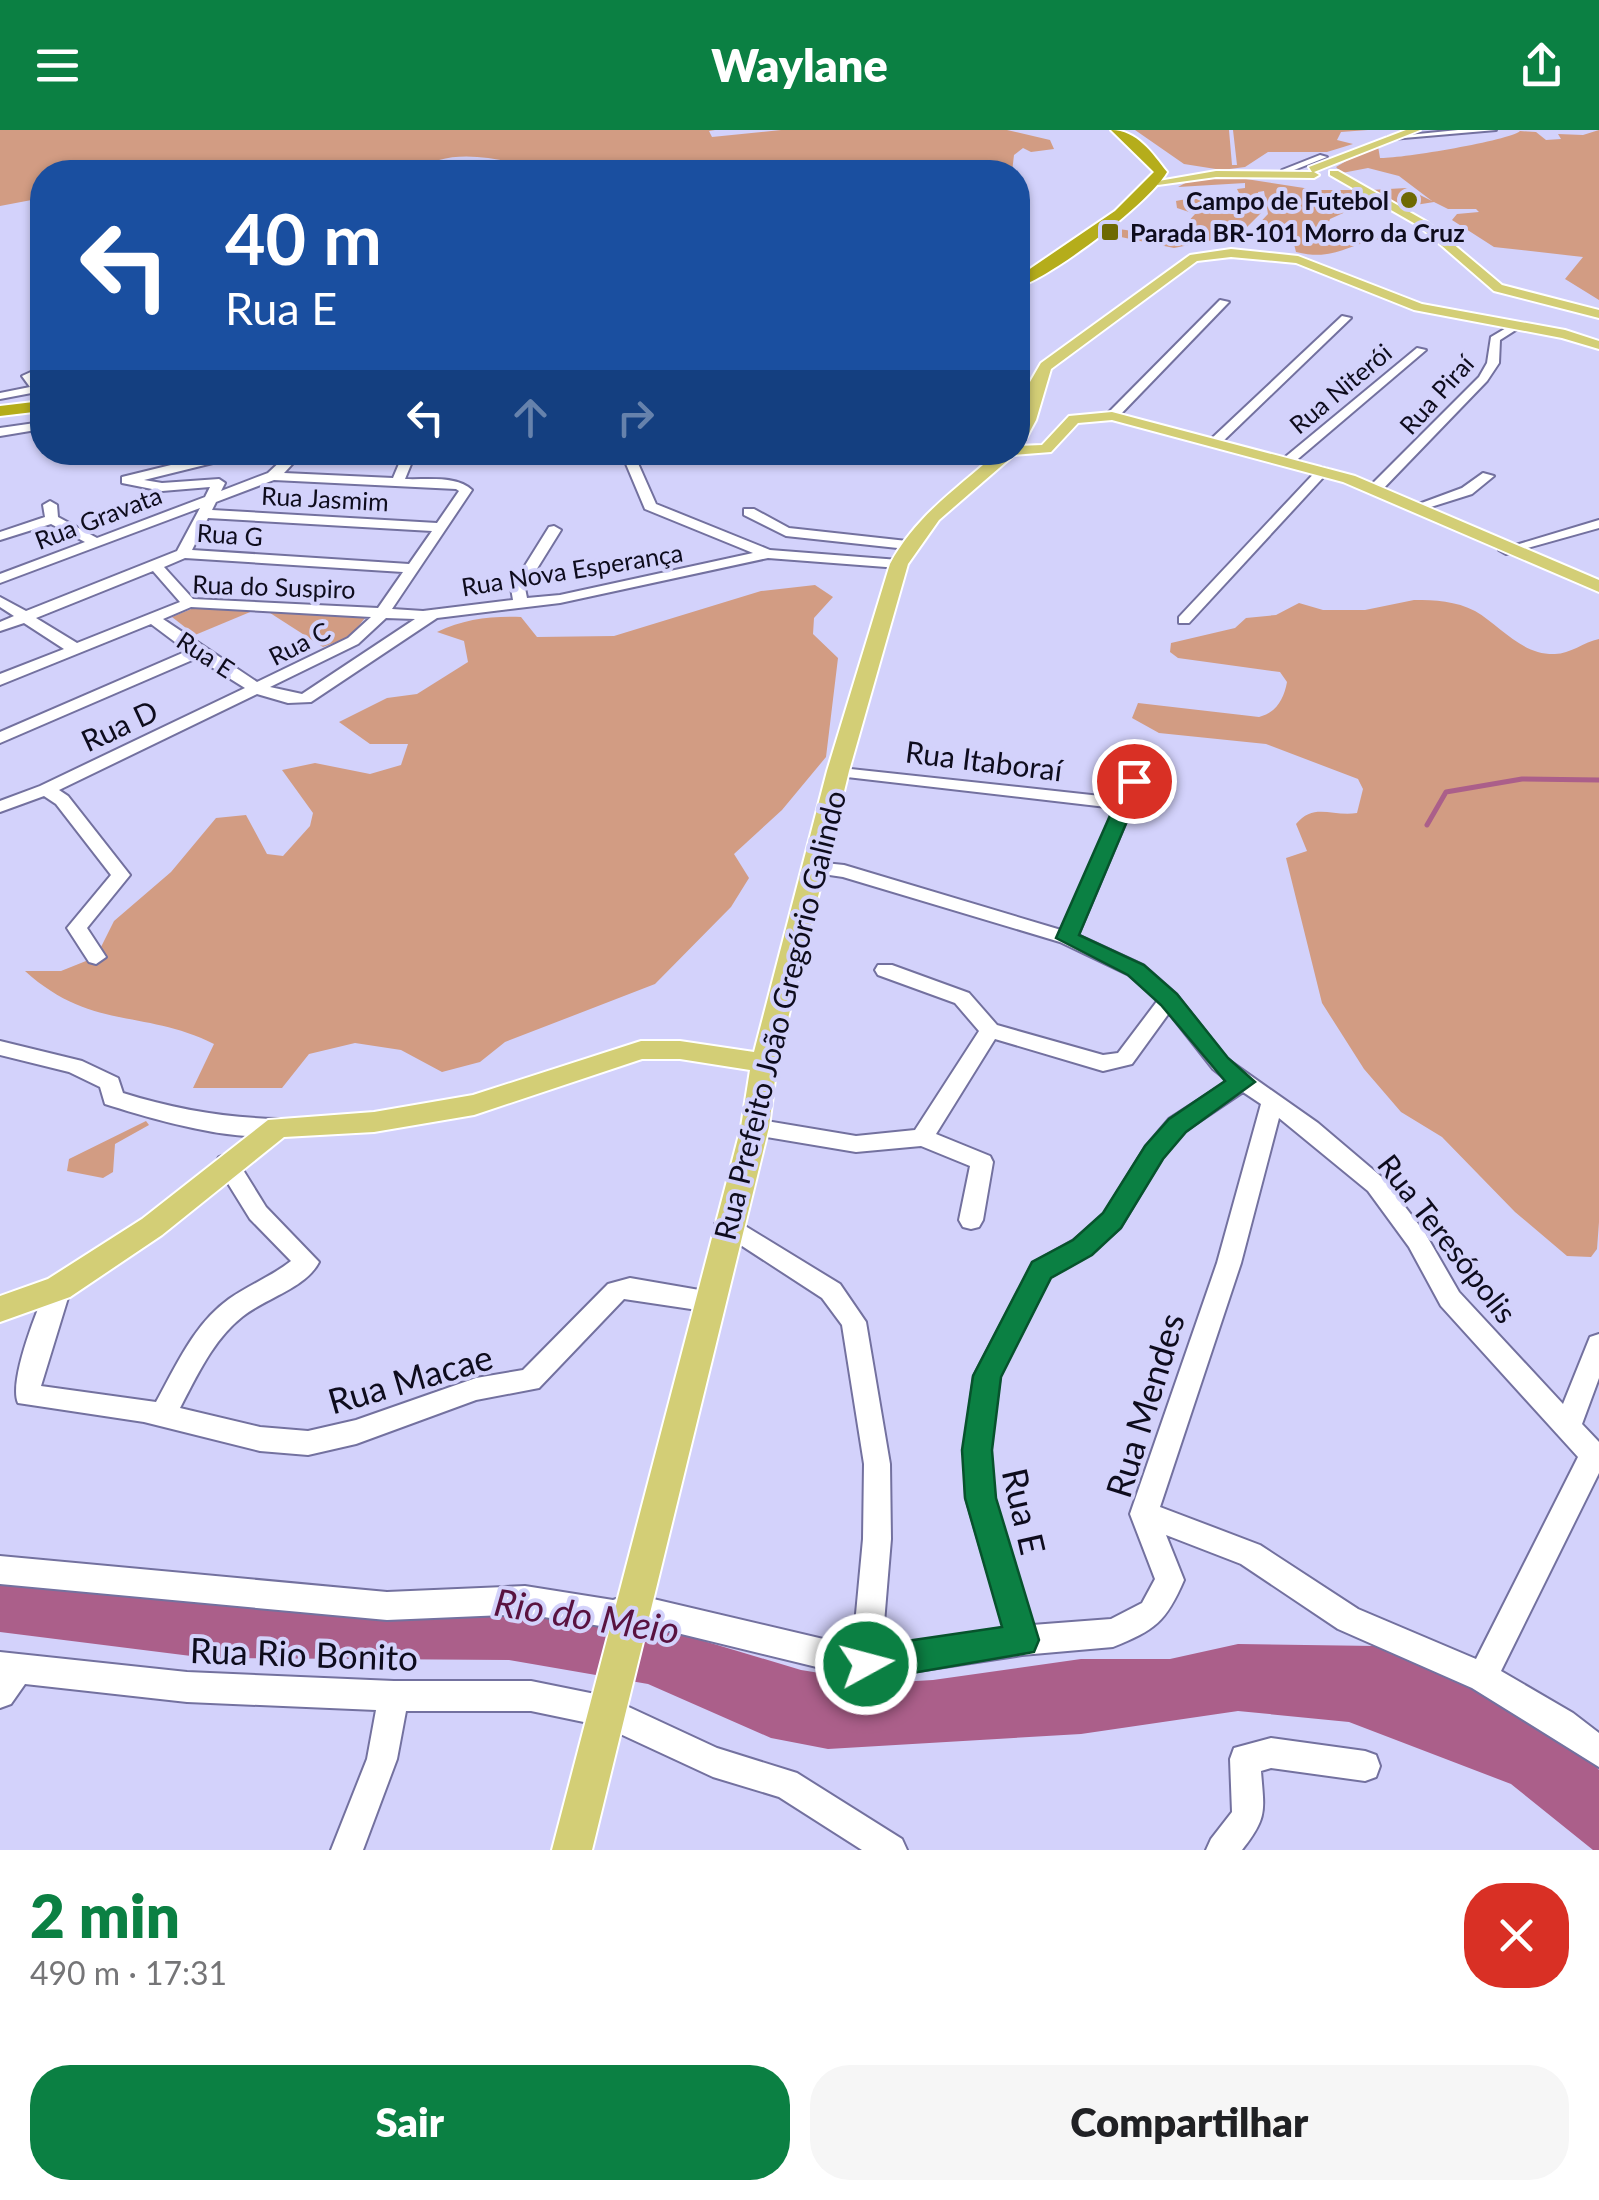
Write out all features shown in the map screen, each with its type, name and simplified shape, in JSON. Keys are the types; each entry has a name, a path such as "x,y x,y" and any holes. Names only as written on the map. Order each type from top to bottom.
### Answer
{"highway":[{"path":"1030,275 1132,206 1158,182 1161,172 1155,162 1117,130"},
{"path":"0,412 30,399"}],"main road":[{"path":"1158,182 1320,168 1415,130"},
{"path":"1155,162 1216,174"},
{"path":"1320,168 1423,224 1498,288 1599,314"},
{"path":"1030,421 1040,372 1182,266 1210,254 1281,256 1337,272 1419,306 1599,345"},
{"path":"1030,450 1046,449 1074,419 1112,416 1324,470 1599,587"},
{"name":"Rua Prefeito João Gregório Galindo","path":"606,1706 711,1302 727,1224 754,1128 764,1063 838,770 903,554 941,507 992,465"},
{"path":"0,1309 59,1288 152,1227 227,1163 278,1127 374,1122 474,1105 641,1050 680,1050 764,1063"},
{"path":"572,1850 606,1706"}],"street":[{"path":"1392,137 1495,130"},
{"path":"1453,146 1495,130"},
{"path":"1540,130 1551,130"},
{"path":"1286,170 1320,168"},
{"path":"1112,416 1224,302"},
{"path":"1215,442 1346,318"},
{"name":"Rua Piraí","path":"1375,489 1470,395 1493,363 1496,338 1517,326"},
{"name":"Rua Niterói","path":"1288,461 1420,350"},
{"path":"0,396 30,395"},
{"path":"0,432 30,428"},
{"path":"183,554 219,483 162,487 126,480 188,465"},
{"path":"273,476 285,465"},
{"path":"273,476 396,483 404,465"},
{"path":"633,465 650,506 768,554 903,554"},
{"path":"1184,620 1324,470"},
{"name":"Rua Gravata","path":"0,579 94,542 209,506 273,476"},
{"path":"1415,508 1466,491 1488,476"},
{"name":"Rua C","path":"260,688 353,641 380,616 466,488 396,483"},
{"name":"Rua Jasmim","path":"209,506 441,527"},
{"path":"0,536 51,512 94,542"},
{"path":"749,512 786,532 903,554"},
{"path":"1506,550 1599,524"},
{"path":"521,603 518,588 554,530"},
{"name":"Rua G","path":"0,627 183,554 412,568"},
{"name":"Rua Nova Esperança","path":"380,616 521,603 768,554"},
{"path":"156,565 189,603"},
{"path":"0,601 75,649"},
{"name":"Rua do Suspiro","path":"0,680 189,603 380,616"},
{"name":"Rua E","path":"152,618 198,652 260,688 292,701 305,699 434,613"},
{"path":"0,738 198,652"},
{"name":"Rua D","path":"0,807 46,790 260,688"},
{"path":"1067,938 1145,758"},
{"name":"Rua Itaboraí","path":"838,770 1123,804"},
{"path":"46,790 62,800 120,875 76,928 96,957"},
{"name":"Rua Teresópolis","path":"815,868 844,871 1067,938 1136,970 1169,999 1199,1042 1242,1082 1310,1130 1376,1185 1417,1240 1450,1299 1596,1458"},
{"path":"885,970 962,998 990,1030 1102,1063 1125,1060 1169,999"},
{"path":"922,1138 990,1030"},
{"path":"0,1048 75,1066 110,1083 113,1098 161,1114 221,1127 278,1127"},
{"name":"Rua E","path":"1022,1640 980,1498 977,1450 987,1376 1042,1270 1082,1248 1112,1221 1154,1152 1178,1125 1242,1082"},
{"name":"Rua Mendes","path":"0,1570 388,1606 525,1600 630,1614 866,1664 1022,1640 1113,1632 1152,1613 1170,1580 1144,1514 1229,1263 1271,1104"},
{"path":"754,1128 856,1144 922,1138 982,1162 971,1220"},
{"path":"161,1417 208,1336 228,1314 292,1276 308,1262 258,1214 227,1163"},
{"path":"727,1224 831,1291 854,1322 877,1464 877,1539 866,1664"},
{"name":"Rua Macae","path":"59,1288 29,1376 27,1395 161,1417 260,1439 308,1444 356,1432 476,1390 530,1380 617,1291 630,1288 711,1302"},
{"path":"1568,1425 1599,1345"},
{"path":"1483,1677 1596,1458"},
{"path":"1144,1514 1250,1554 1348,1619 1483,1677 1562,1724 1599,1752"},
{"name":"Rua Rio Bonito","path":"6,1676 394,1696 531,1696 606,1706 713,1762 786,1784 891,1850"},
{"path":"347,1850 382,1759 394,1696"},
{"path":"1222,1850 1248,1817 1245,1759 1272,1753 1364,1766"}],"shaded area":[{"path":"0,130 715,130 709,131 712,137 781,130 1007,130 1050,140 1054,149 1031,152 1023,148 1013,160 30,160 30,200 0,206"},
{"path":"1135,130 1229,130 1232,165 1237,165 1233,130 1368,130 1341,132 1337,140 1353,144 1327,152 1268,152 1245,167 1222,170 1184,164"},
{"path":"1599,130 1599,300 1565,279 1583,257 1494,247 1452,220 1457,214 1479,212 1476,209 1448,209 1434,202 1403,207 1371,190 1406,188 1432,201 1399,176 1368,168 1342,173 1336,167 1353,157 1352,153 1378,146 1380,158 1390,158 1475,144 1520,131 1536,132 1546,140 1561,139 1558,134 1583,135"},
{"path":"1220,175 1317,190 1354,190 1372,200 1330,219 1326,230 1379,239 1320,255 1296,252 1294,244 1276,241 1267,245 1252,231 1268,214 1264,191 1258,192 1261,213 1246,228 1224,238 1174,248 1116,236 1118,229 1168,239 1197,235 1186,224 1195,214 1177,208 1176,201 1230,197 1239,193 1237,189 1245,188 1245,183 1178,187 1196,177"},
{"path":"815,585 833,597 814,618 813,634 838,658 826,757 782,810 734,854 749,878 731,907 655,984 505,1042 480,1062 442,1072 401,1050 355,1043 309,1054 282,1088 193,1088 214,1044 165,1026 73,1003 25,971 61,971 96,957 114,921 171,872 216,818 246,815 267,854 283,856 310,826 313,813 282,770 315,763 370,774 401,765 408,744 370,744 339,722 387,698 417,694 468,662 464,641 437,632 478,619 521,617 537,637 614,636 761,591"},
{"path":"1414,600 1468,608 1522,645 1543,653 1561,653 1599,639 1599,1222 1597,1249 1591,1257 1567,1256 1515,1212 1442,1137 1401,1112 1364,1069 1322,1003 1286,858 1307,851 1296,824 1303,817 1317,812 1357,813 1363,789 1358,779 1266,744 1159,733 1132,718 1138,703 1259,717 1275,709 1281,699 1287,682 1280,672 1178,658 1170,652 1171,643 1235,628 1246,618 1276,615 1299,603 1323,610 1365,610"},
{"path":"201,605 255,610 195,635 172,617"},
{"path":"267,611 365,618 350,637 323,647"},
{"path":"146,1121 149,1125 115,1144 113,1172 103,1178 67,1171 69,1159"},
{"path":"0,1578 607,1619 664,1629 801,1670 882,1683 933,1680 1081,1659 1170,1659 1238,1644 1376,1646 1481,1689 1587,1755 1599,1770 1599,1850 1593,1850 1511,1784 1349,1722 1238,1711 1081,1734 828,1749 771,1738 648,1684 509,1660 207,1658 0,1632"}],"waterway":[{"path":"1427,825 1446,792 1522,779 1599,780"}],"place":[{"name":"Campo de Futebol","path":"1409,200"},
{"name":"Parada BR-101 Morro da Cruz","path":"1110,232"}],"route":[{"path":"866,1664 1022,1640 980,1498 977,1450 987,1376 1046,1265 1082,1248 1112,1221 1154,1152 1178,1125 1242,1082 1199,1042 1169,999 1136,970 1067,938 1134,781"}],"water label":[{"name":"Rio do Meio","path":"587,1615"}]}
